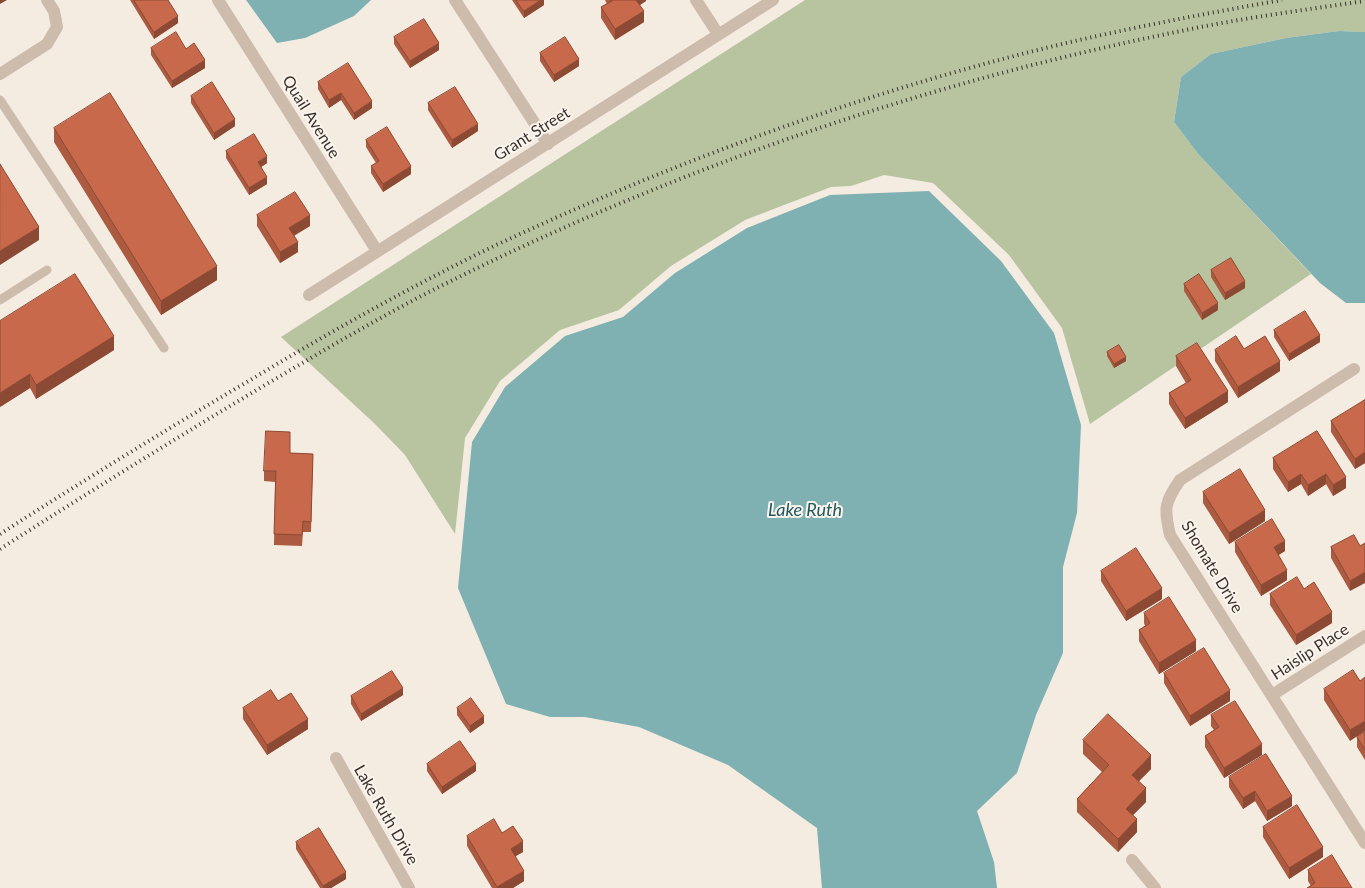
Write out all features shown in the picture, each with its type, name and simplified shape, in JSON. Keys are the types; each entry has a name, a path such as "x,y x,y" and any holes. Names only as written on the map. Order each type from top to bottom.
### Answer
{"street":[{"path":"0,74 47,44 57,27 54,11 47,0"},
{"name":"Quail Avenue","path":"218,0 377,251"},
{"path":"455,0 548,144"},
{"path":"696,0 718,34"},
{"name":"Grant Street","path":"309,295 772,0"},
{"name":"Shomate Drive","path":"1354,369 1180,480 1169,496 1165,514 1170,535 1365,844"},
{"name":"Haislip Place","path":"1272,695 1365,636"},
{"name":"Lake Ruth Drive","path":"336,758 409,888"},
{"path":"1132,860 1155,888"}],"lane":[{"path":"0,100 164,348"},
{"path":"0,300 47,270"}],"green space":[{"path":"805,0 1365,0 1365,32 1339,31 1286,38 1211,54 1181,77 1174,122 1199,155 1311,274 1090,424 1062,328 1009,255 933,183 884,175 851,186 831,187 745,220 671,266 619,310 560,330 500,381 465,438 455,534 405,455 375,424 281,337"}],"water":[{"path":"246,0 371,0 354,16 305,38 277,43"},
{"path":"1339,31 1365,32 1365,303 1346,303 1320,283 1199,155 1174,122 1181,77 1211,54 1286,38"},
{"name":"Lake Ruth","path":"929,191 1001,261 1054,333 1081,425 1077,513 1063,567 1063,653 1036,715 1017,773 977,811 994,862 997,888 822,888 817,828 728,765 639,727 585,717 550,717 506,704 458,588 472,442 505,387 565,336 623,317 675,273 747,228 830,195"}],"building":[{"path":"134,0 168,0 178,16 154,32"},
{"path":"516,0 541,0 524,11"},
{"path":"611,0 636,0 644,11 615,29 601,7"},
{"path":"424,19 439,43 410,61 394,37"},
{"path":"176,32 186,49 194,43 205,60 172,81 151,48"},
{"path":"565,37 579,59 554,75 540,53"},
{"path":"348,63 372,101 354,113 341,93 329,100 318,82"},
{"path":"212,82 235,119 214,133 191,96"},
{"path":"455,87 478,124 452,140 428,103"},
{"path":"110,93 217,266 161,301 54,128"},
{"path":"387,127 411,166 383,184 371,166 379,161 366,140"},
{"path":"254,134 267,156 258,162 267,177 249,188 226,151"},
{"path":"0,164 39,227 0,251"},
{"path":"295,192 310,215 289,228 298,242 280,252 257,215"},
{"path":"1231,258 1245,281 1225,293 1211,270"},
{"path":"75,274 114,336 36,385 30,374 0,393 0,321"},
{"path":"1199,274 1218,303 1202,313 1184,284"},
{"path":"1305,311 1320,335 1289,354 1274,330"},
{"path":"1236,336 1244,349 1265,336 1280,361 1238,387 1215,350"},
{"path":"1197,343 1228,391 1185,418 1169,393 1191,380 1176,356"},
{"path":"1119,345 1126,357 1114,364 1107,352"},
{"path":"1365,400 1365,452 1355,459 1331,421"},
{"path":"266,431 290,432 290,453 313,454 311,522 303,521 302,535 274,534 276,471 264,471"},
{"path":"1317,431 1346,477 1333,485 1326,474 1308,485 1301,474 1288,482 1273,458"},
{"path":"1240,469 1265,510 1229,533 1203,492"},
{"path":"1272,519 1285,541 1274,547 1287,570 1261,585 1235,542"},
{"path":"1354,535 1360,546 1365,543 1365,572 1350,581 1331,547"},
{"path":"1136,548 1162,588 1126,611 1101,571"},
{"path":"1297,577 1304,589 1314,582 1332,612 1296,635 1270,594"},
{"path":"1169,597 1196,640 1159,663 1139,630 1150,623 1144,613"},
{"path":"1204,648 1230,690 1190,716 1164,673"},
{"path":"1353,670 1360,681 1365,677 1365,721 1350,730 1324,689"},
{"path":"392,671 403,688 361,714 351,696"},
{"path":"271,690 278,701 291,693 308,719 267,745 243,708"},
{"path":"471,698 484,716 470,726 457,708"},
{"path":"1235,701 1262,744 1224,768 1205,736 1219,727 1211,715"},
{"path":"1108,714 1151,755 1132,775 1146,788 1126,809 1137,819 1118,839 1077,799 1109,765 1083,740"},
{"path":"1365,732 1365,750 1357,737"},
{"path":"460,741 476,764 442,787 427,764"},
{"path":"1266,754 1292,796 1267,811 1255,791 1243,798 1229,777"},
{"path":"1297,805 1323,847 1289,868 1263,827"},
{"path":"494,819 502,833 513,826 523,841 511,849 524,871 497,887 467,836"},
{"path":"319,828 346,872 323,886 296,842"},
{"path":"1332,855 1352,888 1307,888 1315,883 1308,870"}],"railway":[{"path":"0,534 188,417 370,310 492,247 619,190 814,116 947,74 1114,32 1282,0"},
{"path":"0,549 227,408 407,303 519,248 702,170 796,136 891,105 986,77 1083,52 1204,26 1365,1"}]}
